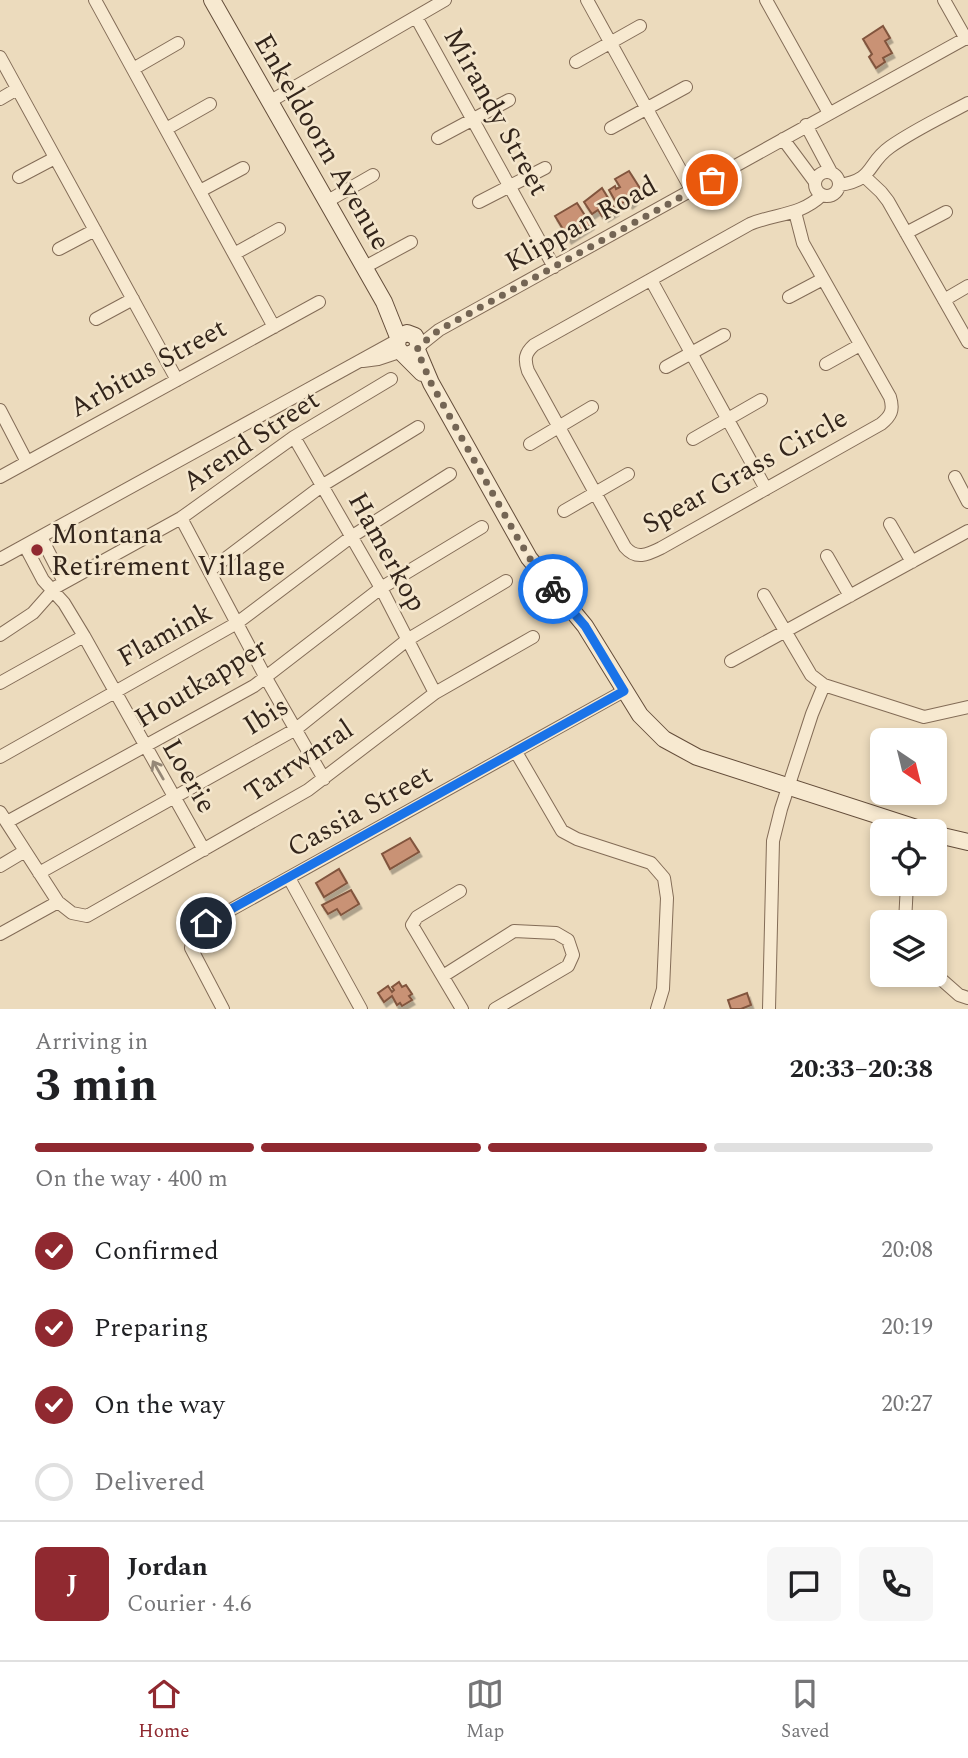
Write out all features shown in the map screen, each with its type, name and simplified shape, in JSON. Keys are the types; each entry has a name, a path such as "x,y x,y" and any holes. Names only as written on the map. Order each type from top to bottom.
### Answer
{"street":[{"name":"Enkeldoorn Avenue","path":"212,0 529,558 585,626 636,710 654,730 684,752 885,819"},
{"path":"269,102 445,0"},
{"path":"587,0 692,191"},
{"path":"766,0 829,113"},
{"path":"944,0 967,38"},
{"path":"101,2 133,69 274,327"},
{"name":"Mirandy Street","path":"416,17 554,267"},
{"path":"576,62 640,26"},
{"name":"Klippan Road","path":"0,559 363,361 378,359 439,330 967,38"},
{"path":"133,69 178,43"},
{"path":"0,57 177,380"},
{"path":"611,128 686,87"},
{"path":"0,99 17,89"},
{"path":"438,138 509,100"},
{"path":"839,185 865,177 876,161 890,148 968,103"},
{"path":"166,129 210,104"},
{"path":"783,139 815,182 816,190 822,195 833,195 839,185 837,177 831,172 806,125"},
{"path":"19,177 55,158"},
{"path":"200,191 243,168"},
{"path":"479,202 545,168"},
{"path":"815,182 819,174 831,172"},
{"path":"326,202 373,175"},
{"path":"865,177 881,192 968,342"},
{"name":"Spear Grass Circle","path":"795,212 799,235 890,397 893,410 891,415 881,424 661,548 637,556 625,547 528,371 525,358 527,352 534,345 750,224 795,212 809,206 822,195"},
{"path":"906,233 946,212"},
{"path":"234,254 279,229"},
{"path":"59,249 95,230"},
{"path":"363,268 411,242"},
{"path":"789,297 823,279"},
{"path":"651,280 766,489"},
{"path":"944,300 968,286"},
{"path":"96,319 133,299"},
{"name":"Arbitus Street","path":"0,477 319,302"},
{"path":"666,368 724,335"},
{"path":"826,365 860,345"},
{"name":"Arend Street","path":"0,635 33,613 52,590 64,582 181,518 294,437 391,379"},
{"path":"693,439 761,400"},
{"path":"530,444 592,407"},
{"path":"0,410 27,462"},
{"path":"209,571 323,485 418,428"},
{"name":"Hamerkop","path":"294,437 381,588 435,693"},
{"name":"Flamink","path":"0,757 237,623 351,537 450,474"},
{"path":"564,511 628,474"},
{"path":"955,477 968,502"},
{"path":"181,518 266,678 324,779"},
{"path":"890,524 912,562"},
{"name":"Houtkapper","path":"3,817 144,746 266,678 381,588 482,527"},
{"path":"731,661 968,531"},
{"path":"41,537 64,582"},
{"name":"Loerie","path":"25,546 43,580 64,603 84,636 204,850"},
{"path":"827,556 850,596"},
{"name":"Ibis","path":"39,873 296,729 407,640 506,581"},
{"path":"764,595 811,675 824,685 924,717 968,708"},
{"path":"0,683 84,636"},
{"name":"Tarrwnral","path":"58,902 72,913 87,916 324,779 435,693 533,637"},
{"path":"769,1009 772,841 812,714 824,685"},
{"name":"Cassia Street","path":"223,1009 192,953 192,936 206,923 624,691"},
{"path":"516,752 565,833 622,855 647,861 661,873 666,884 667,898 663,989 657,1009"},
{"path":"0,934 58,902 3,817"},
{"path":"947,837 968,842"},
{"path":"0,866 25,851"},
{"path":"289,878 361,1009"},
{"path":"460,891 417,917 412,925 462,1009"},
{"path":"443,976 514,931 556,933 568,940 573,955 566,967 495,1009"},
{"path":"947,984 959,995 968,998"}],"building":[{"path":"883,26 890,38 885,41 892,53 883,58 885,62 876,68 863,39"},
{"path":"629,171 643,193 630,204 627,200 618,206 609,190 615,186 616,189 620,187 615,179"},
{"path":"602,188 616,211 606,217 598,210 592,214 584,202"},
{"path":"577,203 591,225 569,239 555,216"},
{"path":"410,838 419,852 390,869 382,854"},
{"path":"339,869 347,883 324,897 316,883"},
{"path":"351,890 359,904 341,915 337,909 328,914 322,905"},
{"path":"399,982 402,987 406,985 412,994 409,996 412,1000 402,1006 400,1003 397,1005 392,996 384,1002 378,993 388,986 392,992 392,987"},
{"path":"747,993 751,1005 731,1009 728,1000"}],"way so far":[{"path":"553,589 526,554 431,383 417,350 439,330 712,180"}],"place":[{"name":"Montana Retirement Village","path":"37,550"}],"route":[{"path":"206,923 624,691 585,626 553,589"}]}
